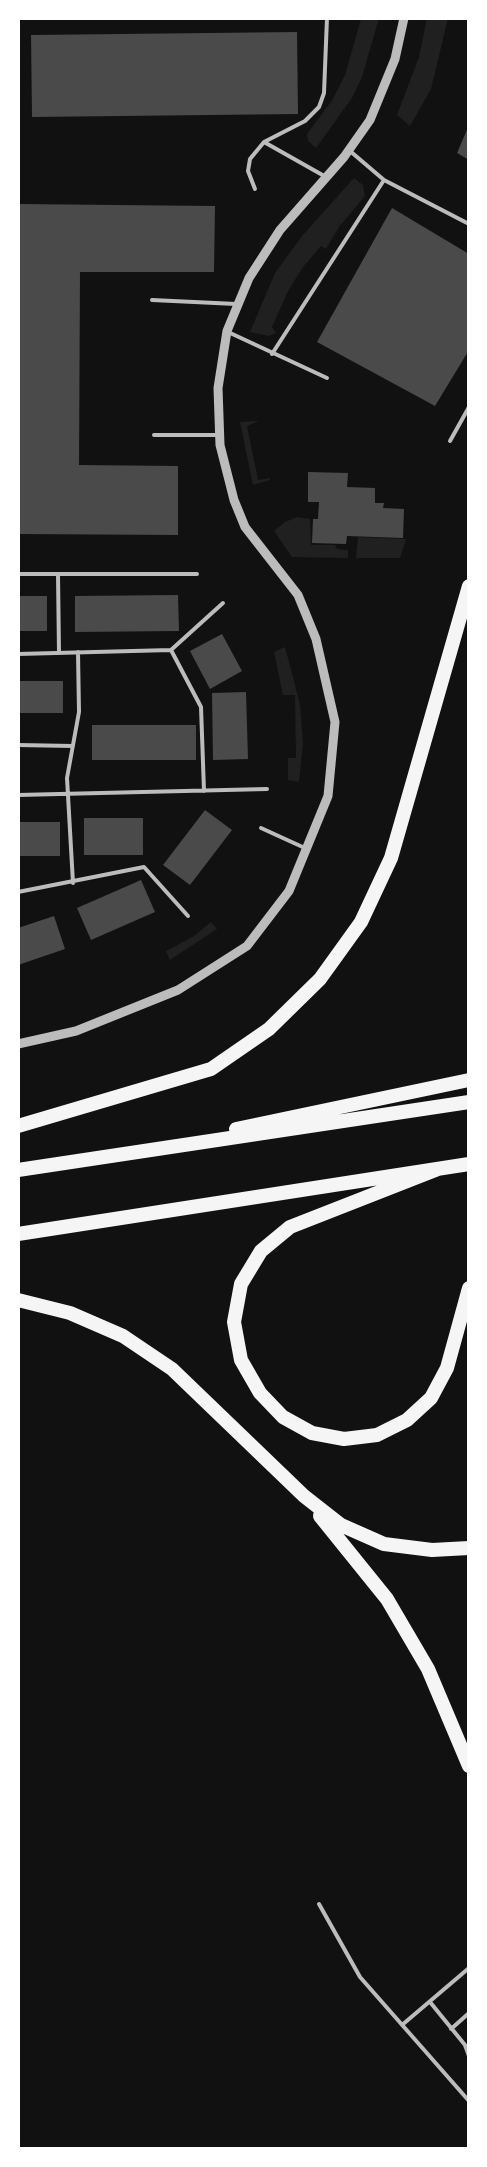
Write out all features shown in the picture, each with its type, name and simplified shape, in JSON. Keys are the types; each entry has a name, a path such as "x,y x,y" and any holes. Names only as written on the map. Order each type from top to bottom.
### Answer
{"highway":[{"path":"18,1126 211,1069 269,1029 320,979 361,922 391,858 469,586"},
{"path":"87,1160 469,1080"},
{"path":"18,1170 469,1102"},
{"path":"18,1234 469,1164"},
{"path":"438,1169 290,1227 261,1251 241,1284 234,1322 241,1360 260,1393 283,1417 312,1433 344,1439 377,1434 407,1420 431,1398 447,1368 469,1288"},
{"path":"18,1300 70,1313 123,1336 172,1369 304,1496 341,1525 384,1544 432,1550 469,1548"},
{"path":"304,1496 387,1599 428,1669 469,1766"}],"street":[{"path":"18,1044 86,1027 177,990 247,946 289,891 328,796 335,722 316,639 298,596 245,526 226,473 219,435 218,388 227,331 237,304 263,254 350,150 370,120 395,59 404,18"}],"lane":[{"path":"255,189 248,171 250,159 264,142 305,121 319,107 324,93 327,18"},
{"path":"264,142 327,178"},
{"path":"350,150 384,180 469,224"},
{"path":"272,354 384,180"},
{"path":"152,300 237,304"},
{"path":"227,331 327,378"},
{"path":"450,441 469,406"},
{"path":"154,435 219,435"},
{"path":"18,574 197,574"},
{"path":"58,574 59,653"},
{"path":"18,654 171,650 222,603"},
{"path":"171,650 201,707 204,791"},
{"path":"73,883 67,778 79,712 78,652"},
{"path":"18,745 73,746"},
{"path":"18,795 267,789"},
{"path":"261,828 308,849"},
{"path":"18,892 73,883 144,867 188,916"},
{"path":"319,1905 360,1977 469,2102"},
{"path":"402,2025 469,1968"},
{"path":"430,2002 467,2045 469,2056"},
{"path":"451,2028 469,2013"}],"shaded area":[{"path":"379,18 362,77 352,98 316,148 308,141 307,134 333,99 345,75 361,19"},
{"path":"427,18 448,18 431,89 410,126 397,115 419,57"},
{"path":"354,178 363,185 365,196 339,227 326,249 321,246 303,267 288,291 272,327 276,333 269,336 250,332 275,273 302,236"},
{"path":"259,421 247,426 258,480 270,478 270,480 253,485 240,422"},
{"path":"297,517 310,519 311,545 335,545 337,549 348,550 348,558 292,557 274,531 285,522"},
{"path":"358,537 406,539 400,558 356,558"},
{"path":"285,647 300,704 303,743 299,782 288,780 288,758 296,758 295,695 283,695 274,652"},
{"path":"211,922 217,929 170,960 166,951 194,936"}],"building":[{"path":"297,32 298,114 32,117 31,35"},
{"path":"469,125 469,160 457,153"},
{"path":"18,204 215,206 214,272 80,272 79,465 178,466 178,535 18,534"},
{"path":"392,208 469,254 469,350 435,406 317,342"},
{"path":"308,472 348,473 347,487 375,488 375,503 384,503 383,508 404,509 403,538 347,536 346,544 312,543 313,519 318,519 319,502 308,502"},
{"path":"178,595 179,631 75,632 75,596"},
{"path":"18,596 47,596 47,631 18,631"},
{"path":"222,634 242,671 210,689 190,651"},
{"path":"18,681 63,681 63,713 18,713"},
{"path":"246,692 248,759 213,760 212,693"},
{"path":"92,725 196,725 196,760 92,760"},
{"path":"205,810 232,830 190,885 163,865"},
{"path":"84,818 143,818 143,855 84,855"},
{"path":"18,822 60,822 60,856 18,856"},
{"path":"141,880 155,912 91,940 77,908"},
{"path":"54,916 65,949 18,965 18,928"}]}
